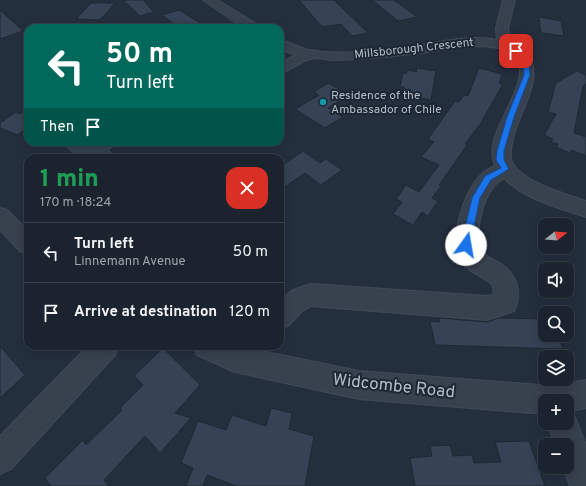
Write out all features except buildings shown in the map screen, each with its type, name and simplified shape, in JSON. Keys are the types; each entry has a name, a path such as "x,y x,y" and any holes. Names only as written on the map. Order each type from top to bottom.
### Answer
{"street":[{"path":"209,0 247,24"},
{"path":"509,0 502,28 504,44 521,55 526,65 527,75 500,151 500,160 505,169 519,180 537,190 586,209"},
{"name":"Millsborough Crescent","path":"284,45 308,54 344,55 410,50 482,41 504,44"},
{"path":"284,67 308,54"},
{"path":"284,312 293,302 302,297 311,295 487,308 505,303 507,294 503,282 492,270 468,254 466,245 476,198 488,178 505,169"},
{"path":"0,216 24,241"},
{"path":"0,458 102,350"},
{"name":"Widcombe Road","path":"216,350 235,358 360,385 538,406"},
{"name":"Widcombe Road","path":"574,400 586,394"},
{"path":"565,430 586,485"}],"place":[{"name":"Residence of the Ambassador of Chile","path":"323,102"}],"route":[{"path":"466,245 476,198 488,178 505,169 500,160 500,151 527,75 526,65 521,55 516,51"}]}
